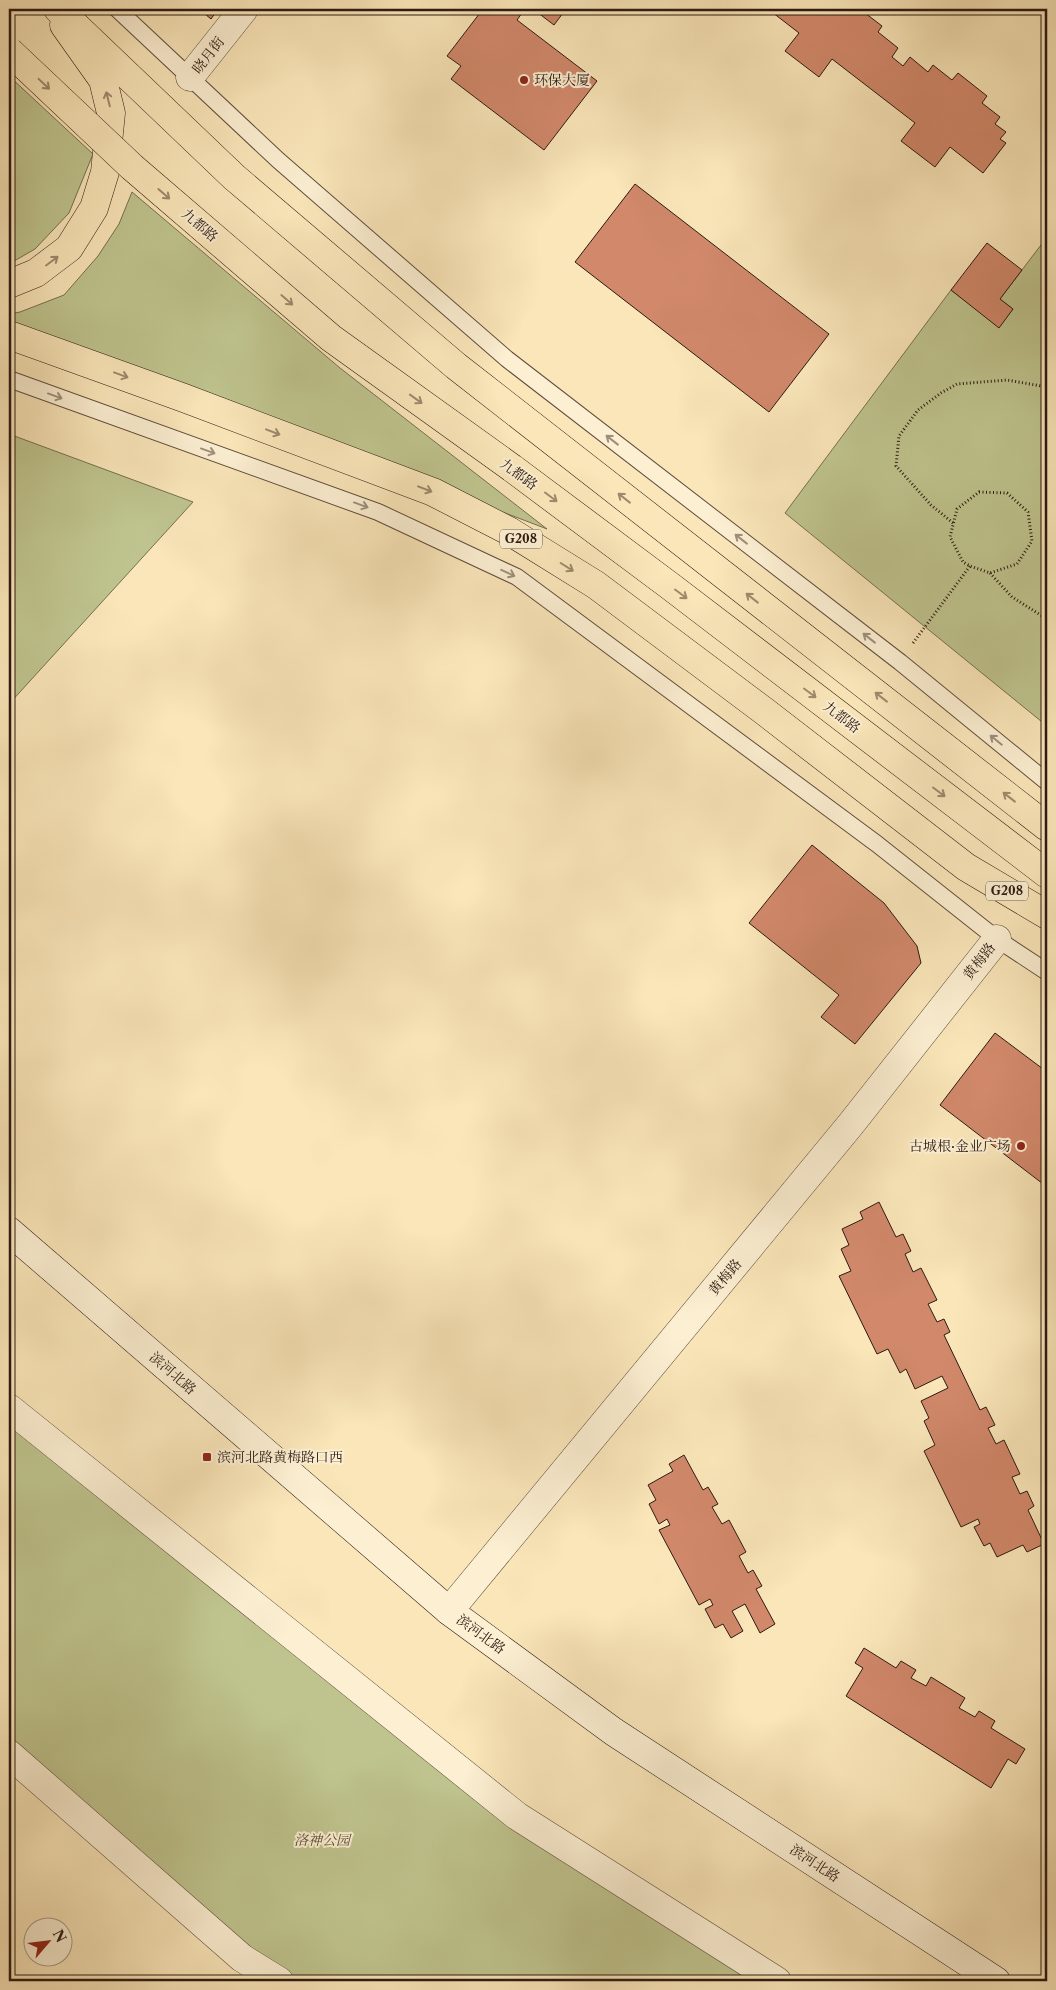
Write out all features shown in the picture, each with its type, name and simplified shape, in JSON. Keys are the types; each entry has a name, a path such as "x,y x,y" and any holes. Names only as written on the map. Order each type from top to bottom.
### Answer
{"main road":[{"path":"9,284 36,273 69,248 94,208 105,172 111,112 103,80 71,33 51,9"},
{"path":"58,9 234,177 456,366 1047,827"},
{"name":"九都路","path":"9,51 132,167 331,338 512,468 670,586 1047,874"},
{"name":"G208","path":"9,335 193,401 433,492 509,531 596,585 764,711 966,867 1047,915"}],"street":[{"name":"晓月街","path":"190,77 244,9"},
{"name":"黄梅路","path":"449,1611 851,1124 996,939"},
{"name":"滨河北路","path":"9,1231 449,1611 614,1732 996,1981"},
{"path":"9,1408 517,1816 777,1981"},
{"path":"9,1754 242,1958 278,1981"}],"lane":[{"path":"117,9 278,160 507,359 900,662 1047,782"},
{"path":"9,379 378,512 517,577 877,844 996,939 1047,972"}],"path":[{"path":"953,523 931,505 896,466 899,436 918,410 957,384 1007,380 1047,387"},
{"path":"990,573 1017,564 1032,541 1028,512 1007,493 979,492 957,509 950,537 963,562 990,573 1012,597 1047,619"},
{"path":"900,662 970,566"}],"green space":[{"path":"9,76 93,154 69,213 35,249 9,264"},
{"path":"132,192 340,368 547,529 9,323 9,314 20,312 64,295 98,256 119,224"},
{"path":"1047,237 1047,726 785,513 951,290 999,327 1013,309 1000,299"},
{"path":"9,434 193,502 9,704"},
{"name":"洛神公园","path":"9,1408 517,1816 777,1981 279,1981 9,1754"}],"building":[{"path":"199,9 218,9 211,19"},
{"name":"环保大厦","path":"483,9 525,9 517,20 597,81 544,150 451,79 461,66 447,56"},
{"path":"533,9 566,9 554,25"},
{"path":"768,9 868,9 865,13 882,26 878,32 898,48 892,57 903,66 910,57 928,72 933,65 952,80 958,73 987,96 982,103 1000,117 995,124 1006,132 1000,139 1006,143 983,173 950,147 935,167 901,141 915,123 832,59 819,77 785,51 799,33"},
{"path":"635,184 829,334 769,412 575,262"},
{"path":"987,243 1022,270 1000,299 1013,309 999,328 951,290"},
{"path":"812,845 884,903 917,946 921,963 855,1044 821,1017 839,995 749,923"},
{"name":"古城根·金业广场","path":"995,1033 1047,1072 1047,1187 940,1105"},
{"path":"879,1202 896,1237 903,1234 911,1251 905,1254 913,1272 921,1268 937,1300 928,1304 937,1322 944,1319 950,1332 944,1335 980,1410 986,1407 995,1425 988,1428 996,1444 1004,1440 1020,1474 1012,1477 1020,1494 1027,1491 1034,1506 1028,1510 1044,1544 1027,1552 1023,1545 997,1557 990,1543 984,1546 974,1527 980,1524 978,1519 961,1527 924,1451 935,1445 924,1421 929,1418 921,1401 948,1388 942,1376 915,1389 906,1369 900,1373 888,1349 877,1354 839,1276 851,1271 841,1249 849,1245 842,1229 863,1219 860,1212"},
{"path":"684,1455 703,1490 708,1487 718,1504 712,1507 722,1524 729,1520 746,1552 739,1556 748,1573 753,1570 762,1586 756,1589 775,1624 760,1633 745,1604 732,1611 743,1631 731,1638 723,1624 715,1628 705,1609 713,1605 710,1599 699,1605 659,1530 670,1525 667,1519 659,1524 649,1504 656,1500 648,1485 673,1471 669,1464"},
{"path":"864,1648 896,1668 901,1661 916,1670 911,1678 926,1686 931,1677 965,1698 959,1708 975,1717 979,1711 995,1721 991,1728 1025,1749 1016,1764 1008,1759 991,1788 846,1696 863,1668 855,1663"}],"place":[{"name":"环保大厦","path":"524,80"},
{"name":"古城根·金业广场","path":"1021,1146"},
{"name":"滨河北路黄梅路口西","path":"207,1457"}]}
